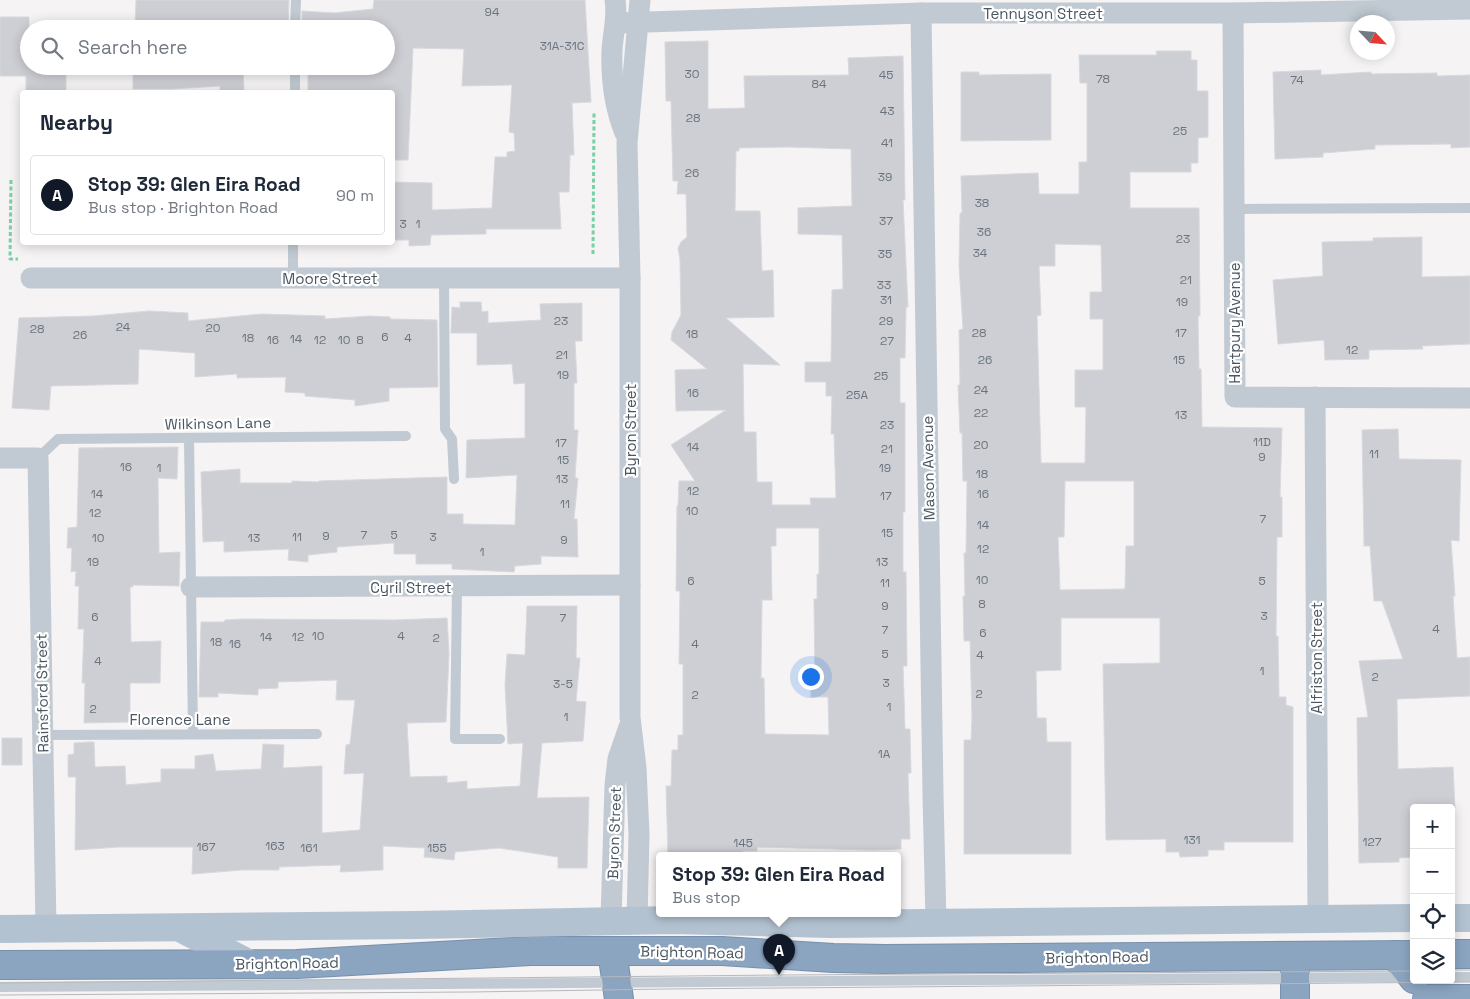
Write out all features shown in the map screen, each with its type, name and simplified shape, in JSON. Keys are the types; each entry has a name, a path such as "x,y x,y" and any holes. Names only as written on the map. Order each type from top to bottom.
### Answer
{"highway":[{"path":"623,951 623,991"},
{"name":"Brighton Road","path":"0,966 339,963 500,952 722,951 833,958 1295,978 1410,966"},
{"path":"1455,954 1470,954"},
{"path":"1421,984 1429,999 1470,999"}],"main road":[{"name":"Brighton Road","path":"0,929 416,925 624,920 831,924 1410,918"},
{"name":"Byron Street","path":"623,951 624,920"},
{"path":"180,928 250,964"}],"street":[{"name":"Byron Street","path":"615,0 616,23 612,50 613,91 628,143"},
{"name":"Byron Street","path":"624,920 615,785 618,759 627,734 630,717 630,278 628,143 640,0"},
{"name":"Tennyson Street","path":"616,23 921,13 1233,13 1470,9"},
{"name":"Mason Avenue","path":"921,13 932,775 936,922"},
{"name":"Hartpury Avenue","path":"1233,13 1235,397 1470,398"},
{"name":"Moore Street","path":"31,278 630,278"},
{"name":"Alfriston Street","path":"1315,397 1318,918"},
{"path":"0,458 38,458"},
{"name":"Rainsford Street","path":"38,458 46,928"},
{"name":"Cyril Street","path":"191,587 630,585"}],"lane":[{"path":"295,20 296,0"},
{"path":"295,75 295,90"},
{"path":"1234,210 1470,208"},
{"path":"293,245 293,278"},
{"path":"444,278 445,429 452,439 454,479"},
{"name":"Wilkinson Lane","path":"38,458 58,439 406,436"},
{"path":"189,439 193,733"},
{"path":"457,587 455,739 500,739"},
{"name":"Florence Lane","path":"43,735 317,734"},
{"path":"1455,977 1470,977"},
{"path":"0,987 623,991 1295,978"}],"path":[{"path":"593,254 594,108"},
{"path":"10,259 11,180"}],"building":[{"path":"136,0 289,0 288,20 135,20"},
{"path":"374,0 585,0 591,102 572,103 574,155 570,155 569,192 559,192 561,229 486,229 486,234 431,235 430,245 409,246 409,240 395,240 395,182 432,183 432,210 492,208 495,157 507,157 507,152 515,151 514,133 509,132 512,85 462,86 464,49 413,48 408,160 395,160 395,90 308,90 308,75 395,75 395,20 302,20 302,11 334,13 373,9"},
{"path":"0,17 29,17 29,20 20,20 20,75 66,75 66,90 26,90 26,76 0,76"},
{"path":"708,41 708,109 745,108 744,76 849,75 848,58 903,56 905,200 903,200 908,307 906,307 905,358 900,358 900,403 905,403 903,572 906,572 907,666 903,666 905,729 910,729 911,773 908,773 910,839 901,839 901,849 757,847 757,851 742,852 668,852 666,786 671,786 672,750 678,750 678,735 683,735 683,664 679,664 680,591 676,591 677,506 679,481 695,481 671,445 726,410 676,411 675,370 707,369 671,340 672,332 681,315 678,248 687,237 686,194 677,194 678,181 673,181 671,101 666,101 665,42","holes":["788,147 851,149 852,206 798,208 798,234 842,235 843,289 832,290 831,362 805,362 805,382 826,382 826,396 832,396 831,434 834,434 836,498 810,498 811,505 772,505 772,482 757,482 756,432 744,432 743,364 780,365 726,318 774,317 773,270 762,271 760,211 735,211 736,151 739,151 739,148","776,528 819,528 819,574 817,574 817,599 814,599 815,679 811,679 811,697 828,697 829,735 765,734 764,678 761,678 762,600 772,600 771,546 776,546"]},
{"path":"1156,51 1191,51 1191,60 1197,60 1197,91 1208,91 1208,137 1198,138 1198,163 1191,163 1191,172 1130,172 1130,208 1199,208 1200,316 1198,316 1202,427 1282,428 1280,497 1282,497 1282,537 1277,537 1276,636 1278,636 1279,697 1286,697 1286,705 1293,707 1293,842 1224,842 1224,850 1208,850 1208,856 1180,857 1179,852 1166,852 1166,839 1106,840 1103,664 1160,663 1160,618 1061,618 1061,670 1036,671 1037,718 1046,718 1047,742 1071,742 1071,854 964,854 964,740 971,740 972,718 970,641 964,641 963,596 965,596 964,553 966,553 967,481 963,481 958,385 960,385 959,330 963,329 959,265 960,213 962,213 961,176 1038,173 1039,194 1079,194 1079,162 1087,162 1087,83 1080,83 1079,55 1157,55","holes":["1055,244 1101,245 1102,292 1090,292 1090,319 1103,319 1103,370 1075,370 1075,407 1086,407 1085,463 1041,463 1037,316 1041,315 1039,266 1055,266","1065,481 1134,481 1134,546 1126,546 1125,589 1060,590 1058,537 1064,537"]},
{"path":"1321,70 1321,75 1371,72 1371,74 1437,73 1437,76 1470,75 1470,147 1451,148 1451,144 1375,145 1375,149 1323,153 1323,157 1275,159 1273,72"},
{"path":"961,72 979,72 979,75 1051,74 1051,140 961,141"},
{"path":"133,75 243,75 244,90 220,90 220,86 133,89"},
{"path":"1422,237 1422,277 1470,276 1470,344 1422,346 1423,349 1369,350 1369,359 1325,360 1324,340 1278,344 1273,280 1323,276 1322,242 1373,241 1373,238"},
{"path":"460,302 481,302 482,312 488,311 488,323 541,320 540,304 582,303 582,341 575,341 577,383 574,383 574,430 578,430 575,478 578,478 574,519 577,519 578,557 541,556 541,564 515,566 514,572 452,569 452,564 416,564 416,554 394,554 394,543 337,547 337,552 308,555 308,562 288,560 289,549 224,552 224,541 203,542 201,472 240,469 240,483 292,483 292,481 319,482 447,477 447,514 463,514 463,524 515,525 517,475 466,478 467,440 525,438 525,383 514,384 512,364 477,365 477,333 451,333 452,307 460,308"},
{"path":"149,311 188,313 188,321 261,314 325,316 325,319 370,316 390,317 390,319 437,320 438,387 389,388 389,401 355,406 355,400 305,396 305,393 285,392 286,377 237,378 237,374 195,377 195,353 139,349 138,384 51,386 49,410 12,408 19,318 93,316"},
{"path":"1398,429 1399,459 1461,460 1459,541 1451,540 1455,596 1453,596 1457,658 1470,657 1470,696 1397,699 1398,769 1453,767 1455,804 1410,804 1410,857 1399,858 1399,862 1359,863 1357,718 1368,717 1359,661 1403,659 1382,601 1374,601 1370,546 1364,546 1362,430"},
{"path":"178,447 177,479 158,478 159,553 180,552 179,586 133,585 133,587 130,587 131,642 161,641 160,683 130,683 130,722 84,723 85,683 82,683 84,629 78,629 79,586 75,586 76,571 71,572 72,548 67,548 68,528 77,527 79,448"},
{"path":"527,606 577,606 576,658 580,658 576,701 586,702 583,741 542,743 537,798 589,797 587,868 558,868 558,857 499,848 455,852 454,860 424,857 425,848 383,846 383,870 340,872 341,865 279,867 279,870 242,870 192,874 193,847 119,847 75,850 76,777 68,777 68,755 74,754 74,743 94,742 95,767 125,766 126,785 161,782 161,769 195,769 195,756 213,754 216,771 261,769 263,744 284,745 283,768 322,766 322,833 360,830 364,773 344,774 346,745 350,744 355,700 336,700 337,680 278,682 278,688 258,689 258,695 218,693 218,697 199,697 201,622 224,622 225,620 243,619 395,620 447,618 449,653 446,722 407,723 410,777 447,776 447,783 467,781 467,789 520,786 523,743 508,744 505,685 507,654 525,655"},
{"path":"2,738 22,738 22,765 2,765"}],"tram line":[{"path":"1455,970 1470,970"},
{"path":"0,983 1410,971"},
{"path":"0,995 1470,982"}],"place":[{"name":"Stop 39: Glen Eira Road","path":"779,975"}]}
